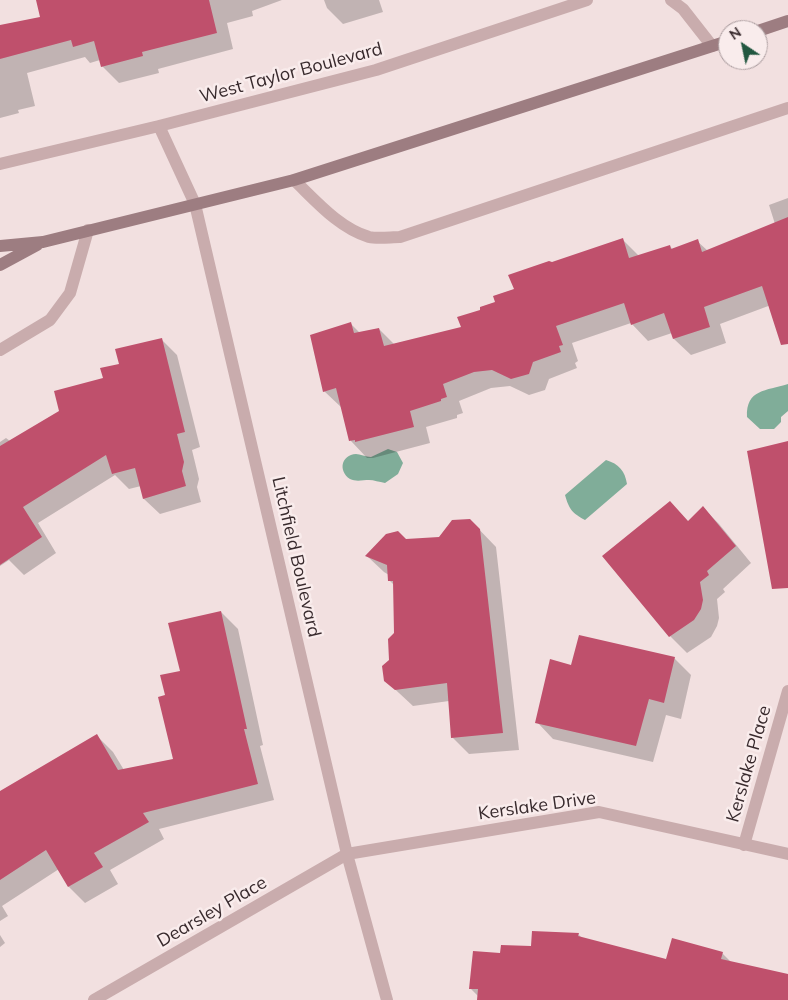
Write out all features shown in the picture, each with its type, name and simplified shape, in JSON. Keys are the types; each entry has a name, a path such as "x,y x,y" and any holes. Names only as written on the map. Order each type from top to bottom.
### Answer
{"street":[{"name":"West Taylor Boulevard","path":"0,164 159,126 376,70 587,0"},
{"path":"671,0 683,9 712,46"},
{"path":"768,28 788,21"},
{"path":"0,246 43,242 294,180 718,44"},
{"path":"294,180 336,219 353,230 370,237 400,237 788,108"},
{"name":"Litchfield Boulevard","path":"159,126 195,204 347,854 387,1000"},
{"path":"0,350 50,320 70,293 88,230"},
{"path":"0,265 43,242"},
{"name":"Kerslake Place","path":"744,845 788,691"},
{"name":"Kerslake Drive","path":"347,854 599,812 788,854"},
{"name":"Dearsley Place","path":"94,1000 347,854"}],"shaded area":[{"path":"788,384 788,411 781,417 781,422 774,429 760,429 747,417 750,401 754,396 765,390"},
{"path":"388,449 397,452 403,463 398,474 385,483 371,480 357,481 346,476 343,464 347,457 358,454 371,457"},
{"path":"606,460 621,469 627,484 585,520 572,510 565,495"}],"building":[{"path":"36,0 209,0 217,33 142,52 143,56 101,67 94,41 73,47 71,40 0,59 0,25 40,17"},
{"path":"788,217 788,344 781,345 762,286 704,307 710,327 673,339 664,313 631,325 624,303 556,326 563,345 559,346 561,352 533,362 529,374 511,379 492,370 474,372 443,384 447,397 441,399 441,401 410,411 414,427 355,442 355,440 349,441 336,388 323,392 310,335 351,322 354,333 379,328 384,346 461,327 457,317 480,310 480,307 495,302 493,296 514,289 508,275 549,261 552,262 623,238 629,258 670,245 671,249 698,239 702,252"},
{"path":"162,338 185,432 177,434 184,462 182,471 186,486 143,499 135,468 112,474 106,455 23,507 42,537 0,565 0,446 59,411 54,391 103,378 100,368 119,364 115,349"},
{"path":"788,441 788,588 772,589 747,451"},
{"path":"670,501 688,521 703,506 736,546 707,571 709,575 700,582 703,600 701,609 694,620 669,637 602,556"},
{"path":"470,519 480,529 503,733 451,738 447,683 395,690 384,681 382,666 389,660 388,639 394,633 393,581 388,581 387,565 365,556 386,534 398,531 406,539 439,537 452,520"},
{"path":"221,611 247,729 244,729 258,784 143,813 149,822 94,853 103,867 68,887 46,850 0,880 0,791 97,734 118,770 173,759 158,697 165,695 160,675 180,671 168,623"},
{"path":"579,635 675,657 664,703 649,699 636,746 535,723 550,659 571,665"},
{"path":"532,931 579,933 578,936 666,959 672,938 723,952 721,959 788,974 788,1000 477,1000 478,989 469,989 473,951 500,953 501,945 531,946"}]}
